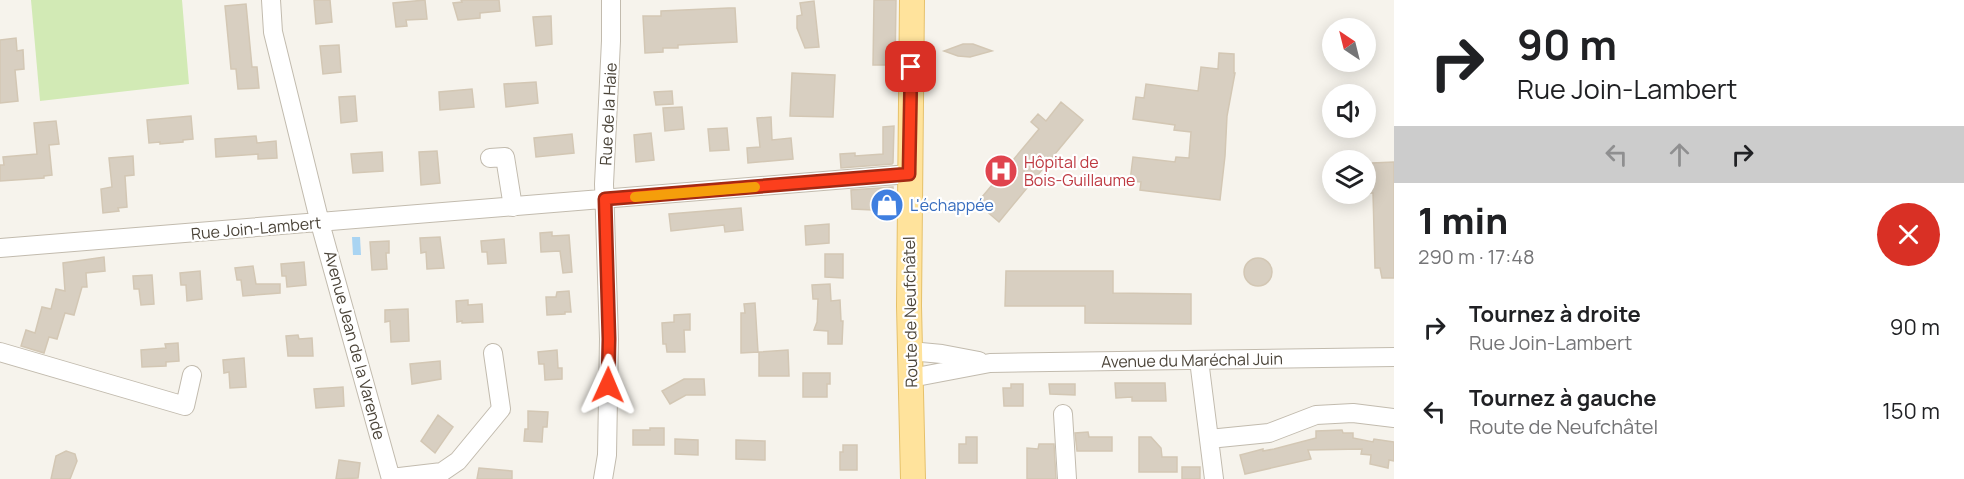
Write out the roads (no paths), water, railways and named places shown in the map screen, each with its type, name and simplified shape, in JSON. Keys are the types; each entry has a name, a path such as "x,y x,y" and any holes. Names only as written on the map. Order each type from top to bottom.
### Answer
{"main road":[{"name":"Route de Neufchâtel","path":"912,0 909,174 913,479"}],"street":[{"name":"Avenue Jean de la Varende","path":"271,0 273,32 321,223 391,478"},
{"name":"Rue de la Haie","path":"603,479 607,455 609,339 605,199 611,41 610,0"},
{"path":"490,158 505,157 513,207"},
{"name":"Rue Join-Lambert","path":"0,248 909,174"},
{"path":"0,261 26,247"},
{"name":"Avenue du Maréchal Juin","path":"910,351 990,363"},
{"path":"0,352 185,406 192,375"},
{"path":"391,478 442,472 458,460 501,409 494,353"},
{"name":"Avenue du Maréchal Juin","path":"911,378 990,363 1394,357"},
{"path":"1199,360 1214,479"},
{"path":"1209,439 1269,433 1316,415 1353,413 1394,418"},
{"path":"1063,414 1067,479"}],"water":[{"path":"352,237 360,237 361,255 353,255"}],"place":[{"name":"Hôpital de Bois-Guillaume","path":"1001,171"},
{"name":"L'échappée","path":"887,205"}]}
